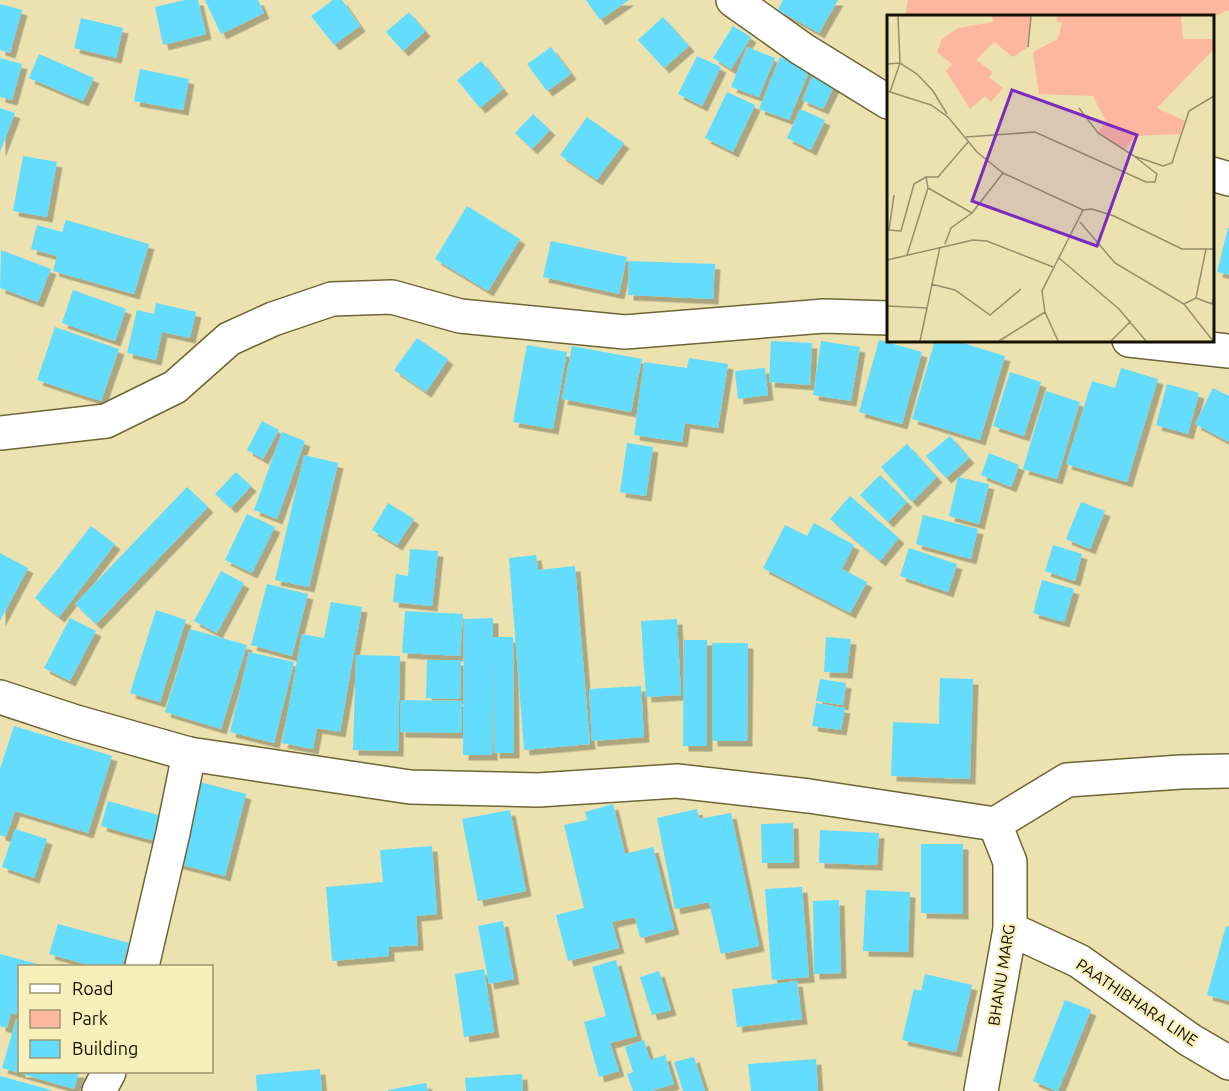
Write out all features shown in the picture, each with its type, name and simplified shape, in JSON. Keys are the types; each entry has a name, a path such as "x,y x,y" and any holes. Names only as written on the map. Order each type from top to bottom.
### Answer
{"street":[{"path":"733,0 802,49 887,101"},
{"path":"1214,175 1229,179"},
{"path":"0,433 106,421 175,387 229,339 273,319 332,299 392,297 460,316 625,332 824,316 887,318"},
{"path":"1147,342 1229,351"},
{"path":"0,697 76,722 189,754 410,787 538,790 677,781 809,796 995,824 1067,780 1229,771"},
{"path":"142,965 189,754"},
{"name":"BHANU MARG","path":"981,1091 1010,928 1010,862 995,824"},
{"name":"PAATHIBHARA LINE","path":"1010,928 1079,961 1190,1040 1229,1063"},
{"path":"99,1091 109,1073"}],"green space":[{"path":"908,0 1229,0 1229,10 1214,17 905,15"}],"building":[{"path":"185,0 198,0 206,34 163,45 155,7"},
{"path":"205,0 258,0 264,13 221,34"},
{"path":"333,0 342,0 360,26 334,45 311,16"},
{"path":"586,0 629,0 600,20"},
{"path":"783,0 838,0 819,33 778,10"},
{"path":"0,4 22,10 10,53 0,50"},
{"path":"409,12 425,31 403,51 386,32"},
{"path":"663,17 689,46 664,68 638,40"},
{"path":"81,18 123,28 116,58 74,48"},
{"path":"733,26 751,37 731,69 713,58"},
{"path":"551,47 571,74 547,91 527,64"},
{"path":"747,47 775,58 759,97 731,87"},
{"path":"39,54 94,78 83,101 29,78"},
{"path":"697,56 721,67 702,106 678,94"},
{"path":"780,57 810,69 789,120 759,109"},
{"path":"0,58 22,64 12,100 0,97"},
{"path":"481,61 503,89 480,108 457,80"},
{"path":"140,69 189,79 183,110 134,101"},
{"path":"815,70 837,80 823,109 802,100"},
{"path":"727,92 755,105 733,152 705,138"},
{"path":"0,108 15,113 0,152"},
{"path":"800,109 825,120 811,150 787,138"},
{"path":"533,114 550,130 532,149 515,133"},
{"path":"587,117 624,143 597,180 560,155"},
{"path":"23,156 57,162 47,217 13,211"},
{"path":"467,206 520,239 488,291 435,259"},
{"path":"66,220 149,244 134,294 53,271 57,256 31,249 37,225 62,232"},
{"path":"1229,228 1229,275 1217,272"},
{"path":"551,241 627,257 619,294 543,277"},
{"path":"1,250 51,269 38,302 0,288"},
{"path":"629,261 715,264 713,299 628,295"},
{"path":"73,290 126,309 115,341 62,323"},
{"path":"156,303 196,312 190,338 162,332 156,360 127,353 137,310 154,314"},
{"path":"55,327 119,349 101,401 37,380"},
{"path":"417,338 448,359 426,392 394,370"},
{"path":"879,340 922,352 902,424 859,412"},
{"path":"771,341 812,343 810,385 769,382"},
{"path":"821,341 860,347 851,401 813,395"},
{"path":"934,342 960,342 1005,356 980,440 912,419"},
{"path":"527,345 567,352 553,429 513,422"},
{"path":"572,346 642,359 631,412 562,399"},
{"path":"689,358 728,364 718,428 685,423 682,442 634,435 644,362 687,368"},
{"path":"765,368 768,395 738,399 735,371"},
{"path":"1121,368 1158,379 1127,482 1066,464 1092,381 1115,388"},
{"path":"1010,372 1041,382 1024,436 993,426"},
{"path":"1167,384 1199,393 1188,434 1156,425"},
{"path":"1213,388 1229,396 1229,442 1195,424"},
{"path":"1046,391 1080,402 1057,479 1023,469"},
{"path":"262,421 279,430 263,459 247,450"},
{"path":"282,432 305,441 277,519 254,510"},
{"path":"950,436 969,458 946,478 926,456"},
{"path":"627,443 653,447 646,496 620,492"},
{"path":"907,444 937,477 912,502 881,467"},
{"path":"989,453 1019,465 1011,487 981,475"},
{"path":"304,455 338,463 309,587 275,580"},
{"path":"236,472 251,486 231,508 215,494"},
{"path":"880,475 907,502 888,522 860,495"},
{"path":"958,477 989,484 979,524 949,516"},
{"path":"187,487 208,507 96,624 75,604"},
{"path":"850,496 899,538 880,561 830,519"},
{"path":"1081,502 1105,511 1090,549 1066,539"},
{"path":"388,503 414,519 397,545 372,530"},
{"path":"247,514 275,527 252,573 225,560"},
{"path":"923,515 978,529 971,559 916,544"},
{"path":"814,523 854,545 842,569 867,582 850,613 763,568 785,525 807,536"},
{"path":"91,526 115,544 59,617 35,598"},
{"path":"1053,545 1082,554 1075,581 1045,571"},
{"path":"909,548 957,564 948,592 900,576"},
{"path":"410,549 438,551 432,606 393,602 396,574 408,576"},
{"path":"0,553 28,568 0,621"},
{"path":"536,555 538,570 575,566 590,744 524,750 509,558"},
{"path":"221,571 244,583 217,633 194,621"},
{"path":"1042,580 1074,589 1064,622 1033,613"},
{"path":"267,584 308,594 292,656 251,645"},
{"path":"331,602 362,607 340,732 317,728 313,749 282,743 302,634 324,638"},
{"path":"156,610 186,620 160,702 130,693"},
{"path":"405,611 463,614 460,656 402,653"},
{"path":"70,618 96,631 70,681 44,668"},
{"path":"493,618 493,637 513,637 514,753 494,753 493,652 492,755 463,755 464,619"},
{"path":"677,619 681,695 646,697 641,621"},
{"path":"190,629 247,645 221,729 165,712"},
{"path":"826,637 851,639 847,673 824,672"},
{"path":"684,640 707,640 707,746 683,746"},
{"path":"712,643 748,643 747,741 712,741"},
{"path":"249,652 294,662 274,743 230,732"},
{"path":"356,655 400,656 398,751 353,750"},
{"path":"427,660 461,660 460,699 426,698"},
{"path":"940,678 973,679 970,779 891,776 893,722 939,724"},
{"path":"820,679 846,683 843,705 816,701"},
{"path":"641,686 644,737 592,741 589,689"},
{"path":"401,700 462,701 461,733 400,732"},
{"path":"816,703 845,708 841,730 812,726"},
{"path":"14,726 112,756 88,833 15,811 6,837 0,835 0,769"},
{"path":"196,781 246,794 225,876 175,863"},
{"path":"108,801 162,816 155,841 101,826"},
{"path":"613,804 625,854 653,847 674,929 640,938 635,917 612,922 619,948 568,961 556,915 584,908 564,825 587,820 585,812"},
{"path":"697,809 699,819 731,813 759,946 721,954 709,902 675,909 657,818"},
{"path":"510,810 526,891 478,901 462,819"},
{"path":"793,823 794,863 762,863 761,824"},
{"path":"15,829 47,839 34,878 2,867"},
{"path":"820,830 879,833 877,865 819,863"},
{"path":"921,844 963,844 963,914 921,913"},
{"path":"432,846 437,914 416,916 418,945 389,947 389,956 332,961 326,887 383,882 380,850"},
{"path":"802,887 809,977 772,980 765,889"},
{"path":"866,890 910,892 908,952 863,951"},
{"path":"839,900 841,973 814,974 813,901"},
{"path":"503,921 514,979 489,984 478,926"},
{"path":"58,924 129,943 122,965 88,965 49,954"},
{"path":"1226,926 1229,927 1229,1001 1207,995"},
{"path":"0,954 41,965 18,965 18,1015 11,1013 7,1028 0,1026"},
{"path":"616,960 637,1036 610,1043 619,1071 599,1077 584,1022 606,1016 592,967"},
{"path":"484,969 494,1032 464,1037 455,974"},
{"path":"659,971 671,1010 652,1015 640,977"},
{"path":"925,974 972,985 956,1052 902,1040 914,989 921,991"},
{"path":"797,981 802,1019 737,1027 732,989"},
{"path":"1065,1000 1091,1010 1057,1091 1033,1081"},
{"path":"16,1020 18,1020 18,1073 2,1068"},
{"path":"644,1040 650,1060 665,1055 674,1084 651,1091 633,1091 627,1074 633,1072 625,1047"},
{"path":"694,1057 705,1091 683,1091 674,1062"},
{"path":"816,1059 818,1091 751,1091 748,1064"},
{"path":"320,1069 322,1091 257,1091 256,1075"},
{"path":"19,1073 79,1073 74,1089"},
{"path":"522,1074 523,1091 466,1091 465,1078"},
{"path":"0,1076 51,1090 51,1091 0,1091"},
{"path":"426,1083 428,1091 388,1091 388,1090"}]}
